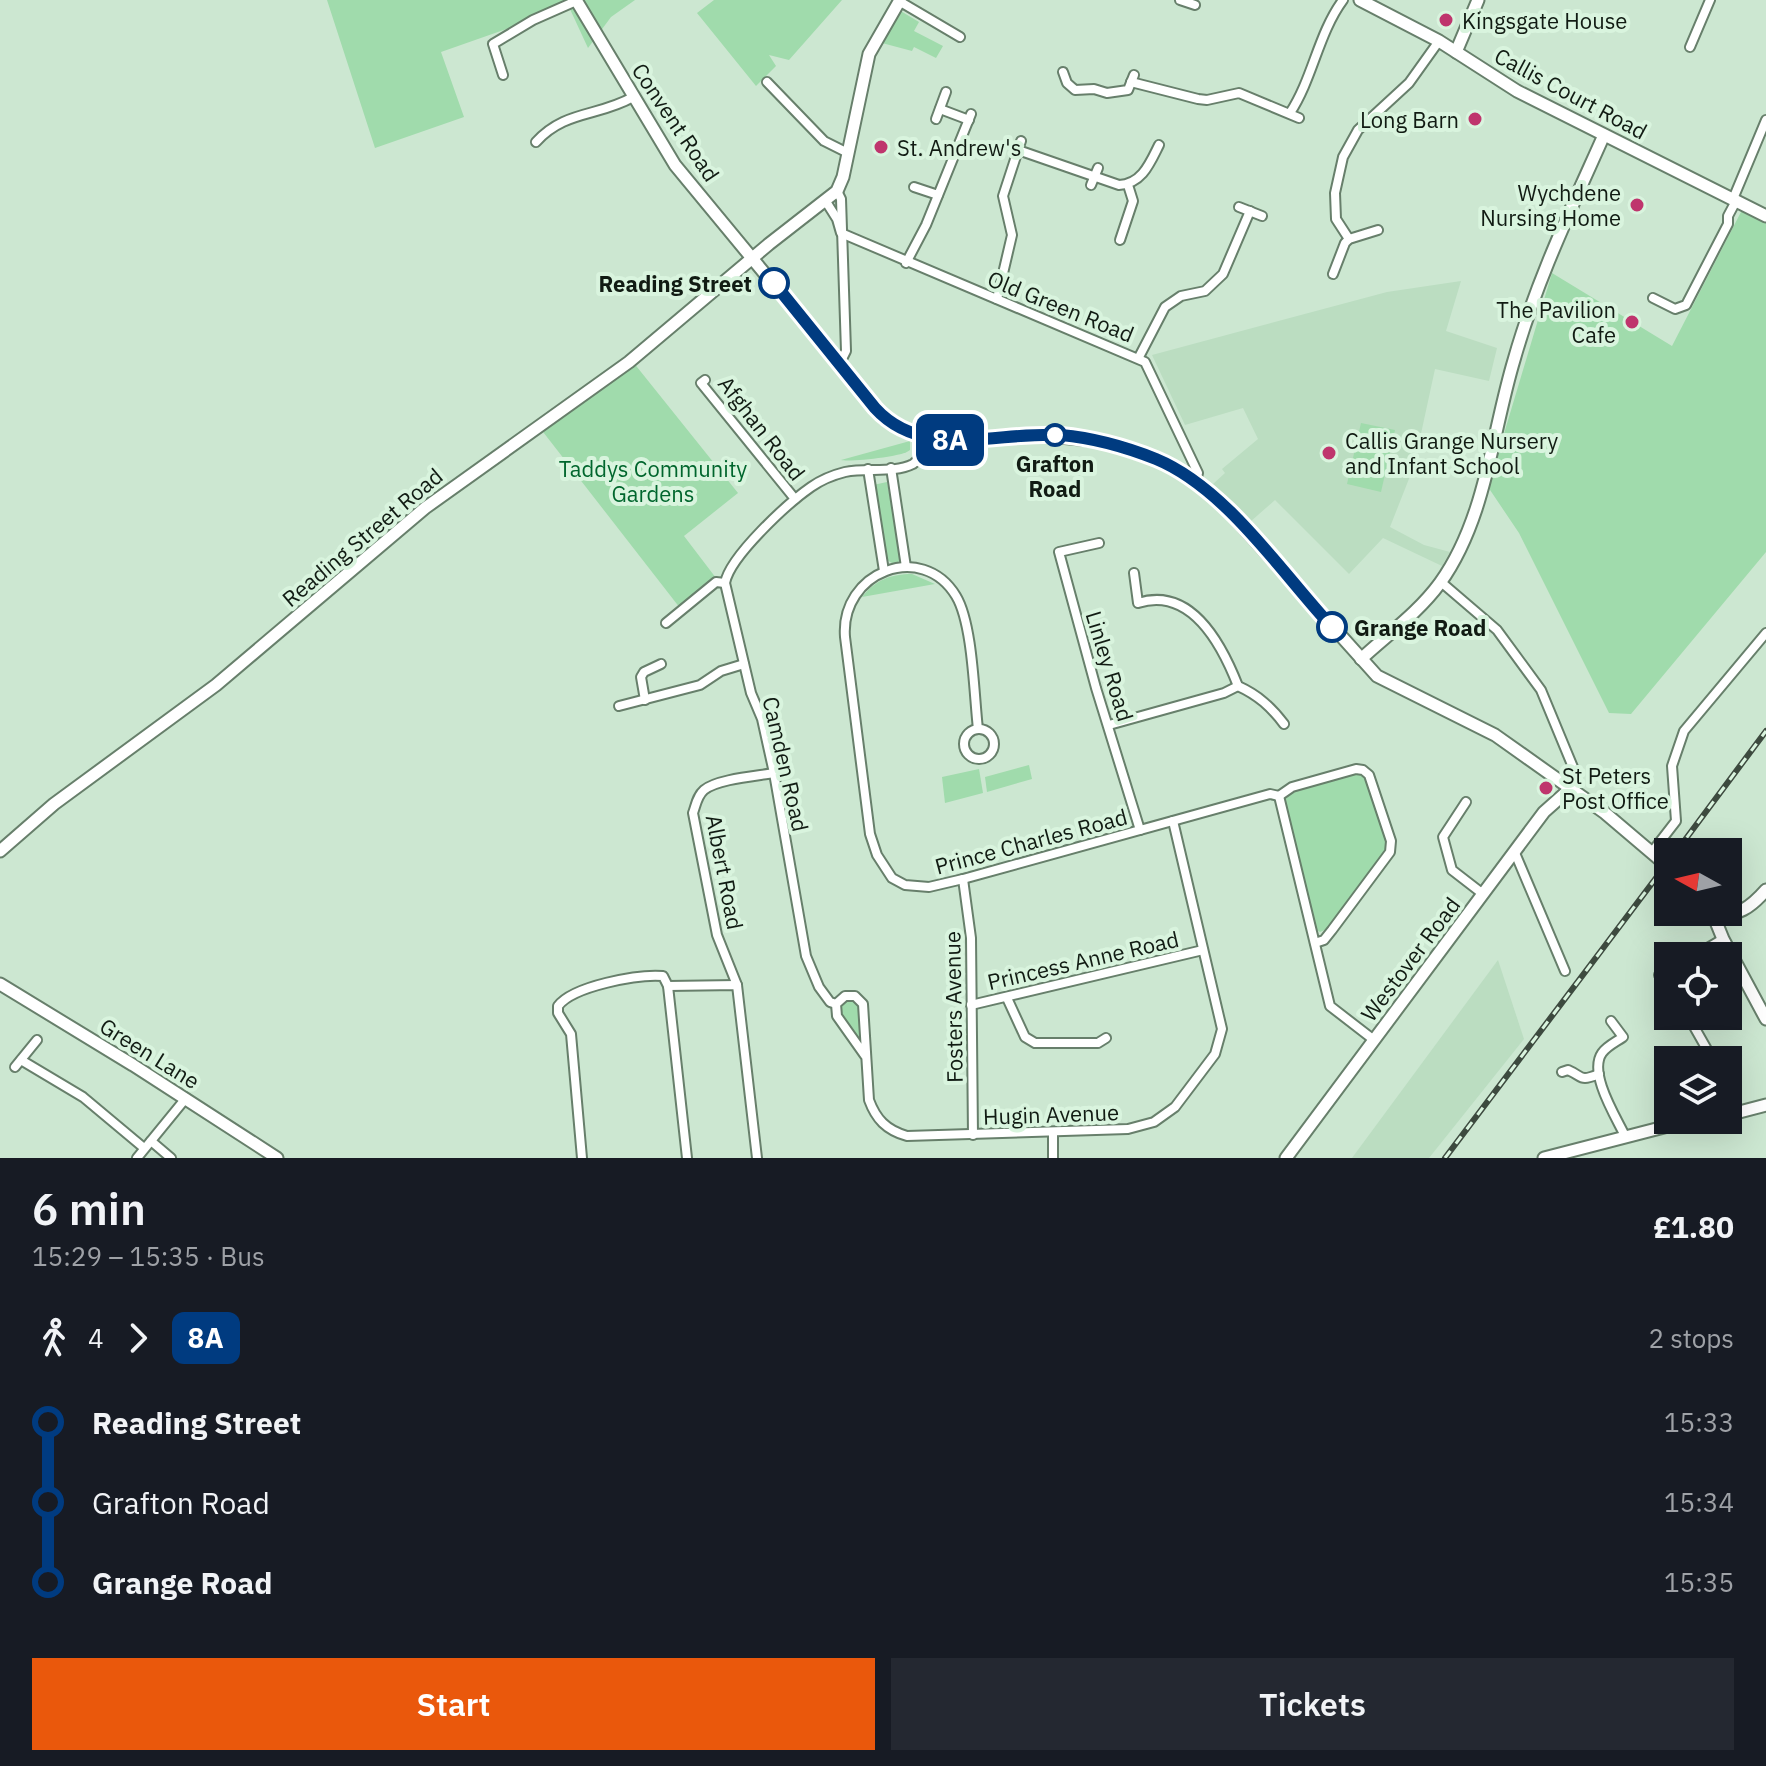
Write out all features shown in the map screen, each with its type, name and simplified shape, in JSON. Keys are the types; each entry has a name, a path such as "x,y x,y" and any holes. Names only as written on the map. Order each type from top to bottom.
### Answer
{"street":[{"path":"503,75 493,44 533,20 576,0"},
{"name":"Convent Road","path":"576,0 675,165 884,418 905,431 929,439"},
{"path":"754,259 837,191 869,54 900,0 960,37"},
{"path":"1180,0 1195,6"},
{"path":"1063,72 1067,83 1075,90 1094,89 1107,93 1131,82 1207,100 1239,93 1295,116 1328,24 1343,0"},
{"name":"Callis Court Road","path":"1360,0 1439,41 1517,91 1604,135 1692,186 1734,200 1766,216"},
{"path":"1456,52 1478,0"},
{"path":"1690,47 1710,0"},
{"path":"1349,239 1336,219 1335,193 1343,157 1358,130 1409,83 1439,41"},
{"path":"767,82 824,141 848,153"},
{"path":"936,119 946,92"},
{"path":"536,142 548,129 564,120 616,107 633,97"},
{"path":"906,263 926,225 970,117 940,109"},
{"path":"1653,298 1675,309 1686,305 1728,224 1728,216 1766,120"},
{"path":"1361,659 1405,622 1441,582 1462,542 1481,492 1513,362 1545,267 1604,135"},
{"path":"997,299 1012,235 1003,196 1019,146 1119,185 1128,185 1144,173 1159,151"},
{"path":"1126,236 1133,201 1128,185"},
{"path":"914,187 938,195"},
{"path":"837,191 841,199 846,351 839,365"},
{"path":"825,200 837,219 841,233"},
{"path":"1239,207 1262,216"},
{"path":"1139,357 1165,307 1181,296 1205,291 1223,274 1250,211"},
{"path":"1349,239 1378,230"},
{"name":"Old Green Road","path":"841,233 906,263 1139,357 1150,368 1187,447 1198,473 1196,482"},
{"path":"1337,270 1349,239"},
{"name":"Reading Street Road","path":"0,851 54,804 216,685 425,508 629,362 754,259"},
{"name":"Afghan Road","path":"705,380 701,383 795,499"},
{"path":"666,623 716,582 725,583 731,566 741,553 795,499 814,485 834,476 914,463 926,449 929,439 1031,435 1101,441 1158,460 1196,482 1220,501 1377,676 1473,722 1571,788 1629,831 1654,854"},
{"path":"891,468 906,567 940,578 960,604 978,729"},
{"path":"868,469 884,571"},
{"name":"Linley Road","path":"1099,543 1059,552 1096,688 1140,830"},
{"name":"Prince Charles Road","path":"906,567 884,571 870,579 853,597 844,628 870,834 885,870 892,878 917,888 963,879 1270,794 1279,796 1292,787 1356,769 1363,770 1369,775 1391,841 1390,852 1324,940 1315,943"},
{"path":"1134,573 1138,603 1152,599 1168,601 1203,624 1224,652 1238,686 1270,706 1284,724"},
{"path":"1441,582 1497,630 1541,690 1575,772 1571,788"},
{"name":"Camden Road","path":"725,583 774,773 806,956 819,987 830,1002 836,1004"},
{"path":"1666,838 1676,821 1672,766 1684,731 1766,633"},
{"path":"645,700 641,677 644,672 661,664"},
{"path":"619,706 700,685 721,671 744,664"},
{"path":"1109,725 1224,693 1238,686"},
{"name":"Albert Road","path":"737,985 717,935 693,813 705,789 774,773"},
{"name":"Westover Road","path":"1286,1158 1544,812 1571,788"},
{"path":"1279,796 1330,1006 1374,1040"},
{"path":"1466,802 1459,818 1443,837 1452,870 1483,894"},
{"name":"Hugin Avenue","path":"836,1004 841,998 855,996 863,1004 869,1100 879,1120 887,1128 907,1136 1128,1129 1154,1122 1175,1107 1215,1054 1222,1029 1173,821"},
{"path":"1515,853 1565,971"},
{"name":"Fosters Avenue","path":"963,879 971,938 973,1135"},
{"path":"1742,910 1753,905 1766,890"},
{"path":"1718,926 1766,1019"},
{"path":"1715,942 1722,937 1725,926"},
{"name":"Princess Anne Road","path":"971,1005 1203,950"},
{"path":"593,1155 582,1157 571,1034 558,1013 560,1003 569,995 625,980 663,976 668,986 687,1158"},
{"name":"Green Lane","path":"0,984 186,1098 277,1158"},
{"path":"668,986 737,985 757,1158"},
{"path":"1007,998 1025,1037 1035,1043 1098,1043 1106,1038"},
{"path":"836,1004 837,1016 866,1057"},
{"path":"1611,1021 1623,1037 1603,1053 1599,1074 1625,1136"},
{"path":"37,1040 18,1064 83,1097 147,1145 171,1158"},
{"path":"1562,1072 1572,1072 1576,1077 1585,1079 1599,1074"},
{"path":"137,1158 186,1098"},
{"path":"1742,1112 1766,1105"},
{"path":"1544,1158 1654,1130"},
{"path":"1053,1133 1053,1158"}],"shaded area":[{"path":"1461,281 1446,331 1497,348 1489,381 1435,369 1414,466 1390,527 1424,545 1450,552 1442,566 1383,538 1349,574 1275,500 1250,522 1213,484 1225,473 1222,469 1258,439 1243,408 1185,425 1152,355 1387,292"},
{"path":"1498,960 1524,1039 1429,1158 1352,1158"}],"green space":[{"path":"327,0 635,0 611,17 588,48 569,7 441,52 464,117 375,148"},
{"path":"714,0 842,0 789,60 769,55 776,66 756,86 697,13"},
{"path":"899,10 919,22 914,31 943,46 936,58 914,47 912,51 882,43"},
{"path":"1742,210 1766,222 1766,552 1631,714 1609,713 1519,533 1488,487 1552,273 1672,346"},
{"name":"Taddys Community Gardens","path":"633,362 738,493 684,536 716,578 680,608 540,428"},
{"path":"1361,423 1395,430 1381,492 1347,484"},
{"path":"910,441 910,450 898,455 841,460"},
{"path":"887,482 901,559 895,565 887,560 873,485"},
{"path":"912,574 935,584 862,597 884,579"},
{"path":"1029,765 1032,779 987,792 985,777"},
{"path":"979,769 983,793 945,803 942,777"},
{"path":"1354,773 1361,774 1367,781 1388,842 1387,849 1327,929 1320,932 1313,923 1284,797 1288,791"},
{"path":"847,999 859,1002 861,1041 839,1013 841,1003"}],"railway":[{"path":"1686,838 1766,731"},
{"path":"1445,1158 1654,881"}],"bus line":[{"name":"8A","path":"774,283 875,408 894,426 929,439 1039,435 1081,437 1158,460 1182,472 1220,501 1332,627"}],"place":[{"name":"Kingsgate House","path":"1446,20"},
{"name":"Long Barn","path":"1475,119"},
{"name":"St. Andrew's","path":"881,147"},
{"name":"Wychdene Nursing Home","path":"1637,205"},
{"name":"Reading Street","path":"774,283"},
{"name":"The Pavilion Cafe","path":"1632,322"},
{"name":"Grafton Road","path":"1055,435"},
{"name":"Callis Grange Nursery and Infant School","path":"1329,453"},
{"name":"Grange Road","path":"1332,627"},
{"name":"St Peters Post Office","path":"1546,788"}]}
